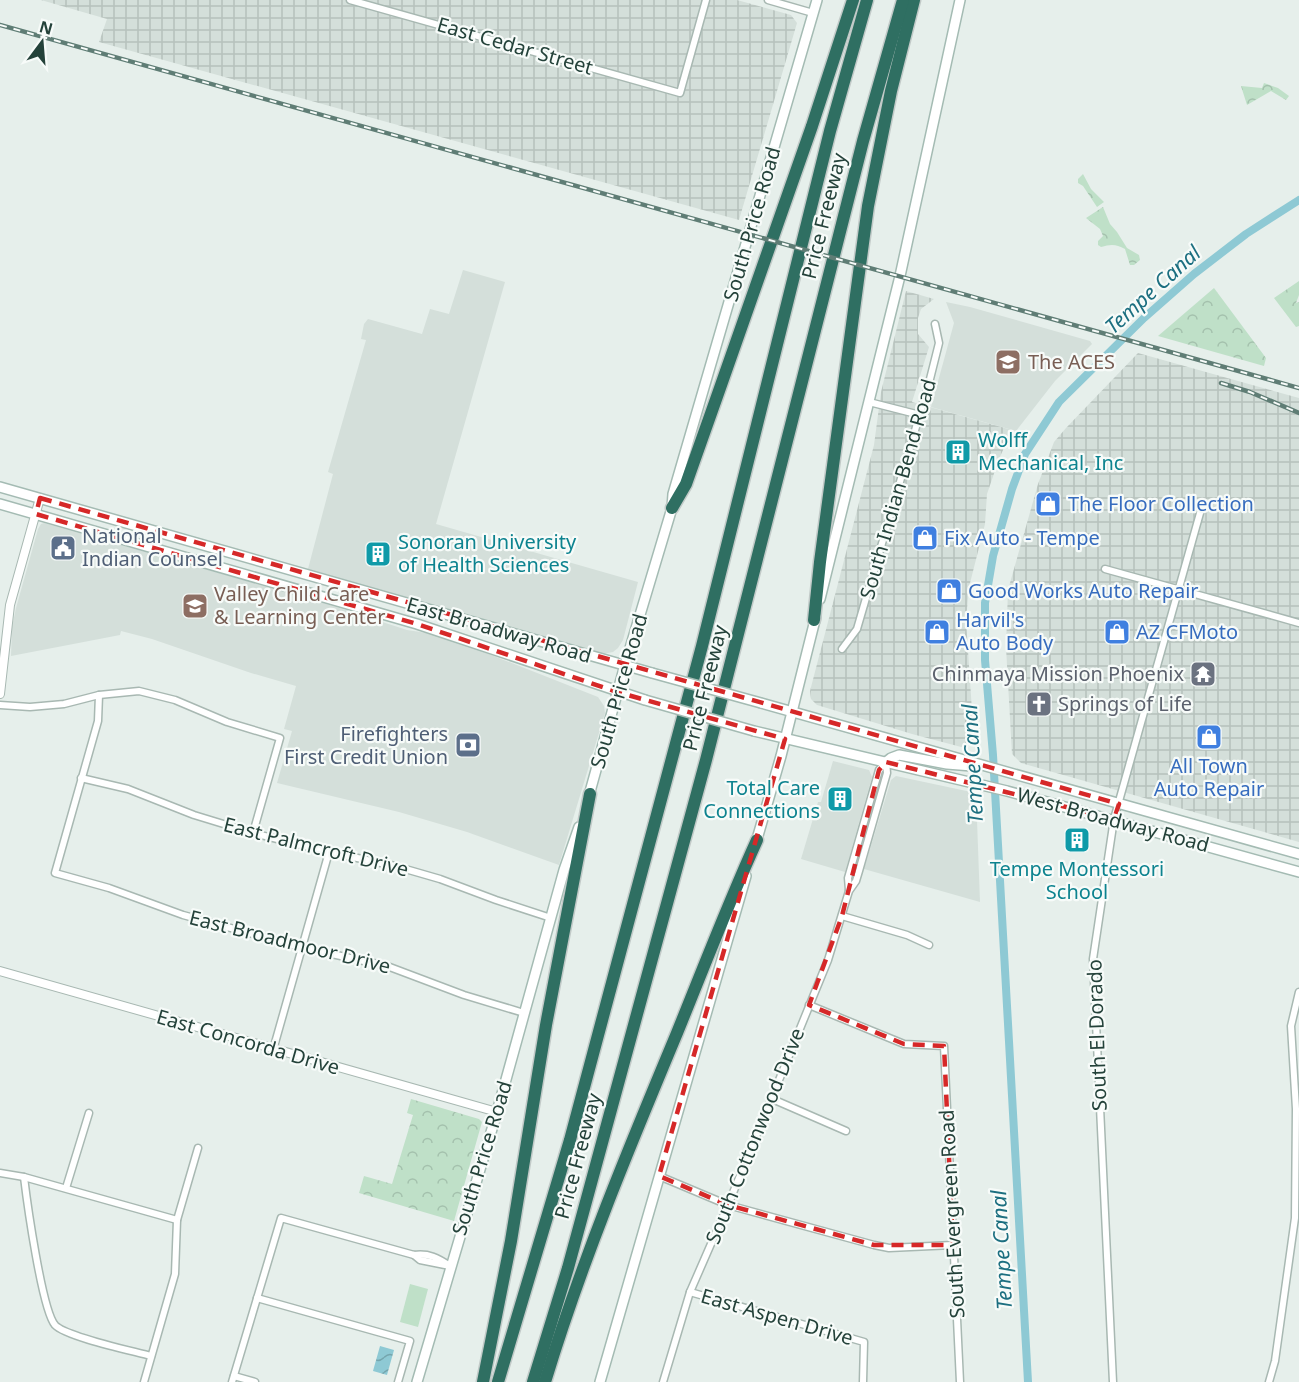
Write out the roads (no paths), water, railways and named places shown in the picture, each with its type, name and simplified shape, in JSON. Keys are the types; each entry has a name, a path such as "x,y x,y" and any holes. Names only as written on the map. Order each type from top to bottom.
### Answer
{"highway":[{"path":"672,508 686,484 812,126 853,0"},
{"name":"Price Freeway","path":"498,1382 570,1140 693,681 830,131 867,0"},
{"name":"Price Freeway","path":"533,1382 568,1268 706,760 860,152 903,0"},
{"path":"814,620 868,206 891,91 914,0"},
{"path":"483,1382 509,1252 544,1036 590,794"},
{"path":"545,1382 581,1277 641,1119 757,840"}],"main road":[{"name":"South Price Road","path":"417,1382 497,1112 551,918 590,794 617,692 672,508 673,494 817,0"},
{"path":"600,1382 785,739 900,276 960,0"},
{"name":"East Broadway Road","path":"0,487 791,711"},
{"name":"East Broadway Road","path":"0,504 417,624 617,692 785,739"},
{"path":"309,593 314,577"},
{"path":"417,624 421,608"},
{"name":"West Broadway Road","path":"791,711 1299,855"},
{"name":"West Broadway Road","path":"785,739 1007,790 1299,872"},
{"path":"886,762 898,755 947,764 973,766 980,764"}],"street":[{"name":"East Cedar Street","path":"350,0 680,93 706,0"},
{"path":"768,0 813,13"},
{"name":"South Indian Bend Road","path":"842,649 857,629 920,415 939,343 935,324"},
{"path":"869,402 920,415"},
{"path":"0,694 10,605 40,498"},
{"name":"South El Dorado","path":"1113,1382 1093,959 1114,819 1203,506"},
{"path":"1106,569 1299,623"},
{"path":"0,705 64,704 99,695 139,691 175,700 227,722 280,738 254,833"},
{"path":"81,778 98,721 99,695"},
{"name":"South Cottonwood Drive","path":"849,891 848,878 879,770 886,762"},
{"name":"South Cottonwood Drive","path":"663,1382 690,1292 828,960 849,891 856,881 870,834 887,774 886,762"},
{"name":"East Palmcroft Drive","path":"81,778 128,789 194,815 254,833 395,866 440,879 551,918"},
{"name":"East Broadmoor Drive","path":"81,778 55,873 109,888 183,915 304,948 387,966 524,1014"},
{"path":"865,819 867,831 870,834"},
{"path":"273,1050 304,948 329,852"},
{"path":"842,916 907,935 929,945"},
{"name":"East Concorda Drive","path":"0,971 497,1112"},
{"path":"1269,1382 1278,1338 1295,1218 1296,1109 1291,1032 1299,992"},
{"name":"South Evergreen Road","path":"809,1005 904,1044 944,1046 960,1382"},
{"path":"770,1098 846,1131"},
{"path":"66,1188 89,1113"},
{"path":"144,1382 175,1274 177,1220 198,1148"},
{"path":"0,1173 66,1188 177,1220"},
{"path":"659,1176 728,1205 874,1245 889,1248 953,1245"},
{"path":"24,1177 47,1308 55,1326 73,1335 151,1356"},
{"path":"255,1382 233,1379 281,1218 414,1255 424,1254 437,1257 450,1266"},
{"name":"East Aspen Drive","path":"690,1292 864,1342 863,1382"},
{"path":"257,1298 410,1341 398,1382"}],"water":[{"path":"380,1346 394,1350 387,1375 373,1371"}],"waterway":[{"name":"Tempe Canal","path":"1028,1382 993,755 985,660 985,603 993,556 1012,489 1025,454 1059,402 1144,318 1194,274 1246,234 1299,200"}],"railway":[{"path":"0,25 1299,388"},
{"path":"1221,383 1250,392 1299,413"}],"place":[{"name":"The ACES","path":"1008,362"},
{"name":"Wolff Mechanical, Inc","path":"958,452"},
{"name":"The Floor Collection","path":"1048,504"},
{"name":"Fix Auto - Tempe","path":"925,538"},
{"name":"National Indian Counsel","path":"63,548"},
{"name":"Sonoran University of Health Sciences","path":"378,554"},
{"name":"Good Works Auto Repair","path":"949,591"},
{"name":"Valley Child Care & Learning Center","path":"195,606"},
{"name":"Harvil's Auto Body","path":"937,632"},
{"name":"AZ CFMoto","path":"1117,632"},
{"name":"Chinmaya Mission Phoenix","path":"1203,674"},
{"name":"Springs of Life","path":"1039,704"},
{"name":"All Town Auto Repair","path":"1209,737"},
{"name":"Firefighters First Credit Union","path":"468,745"},
{"name":"Total Care Connections","path":"840,799"},
{"name":"Tempe Montessori School","path":"1077,840"}]}
